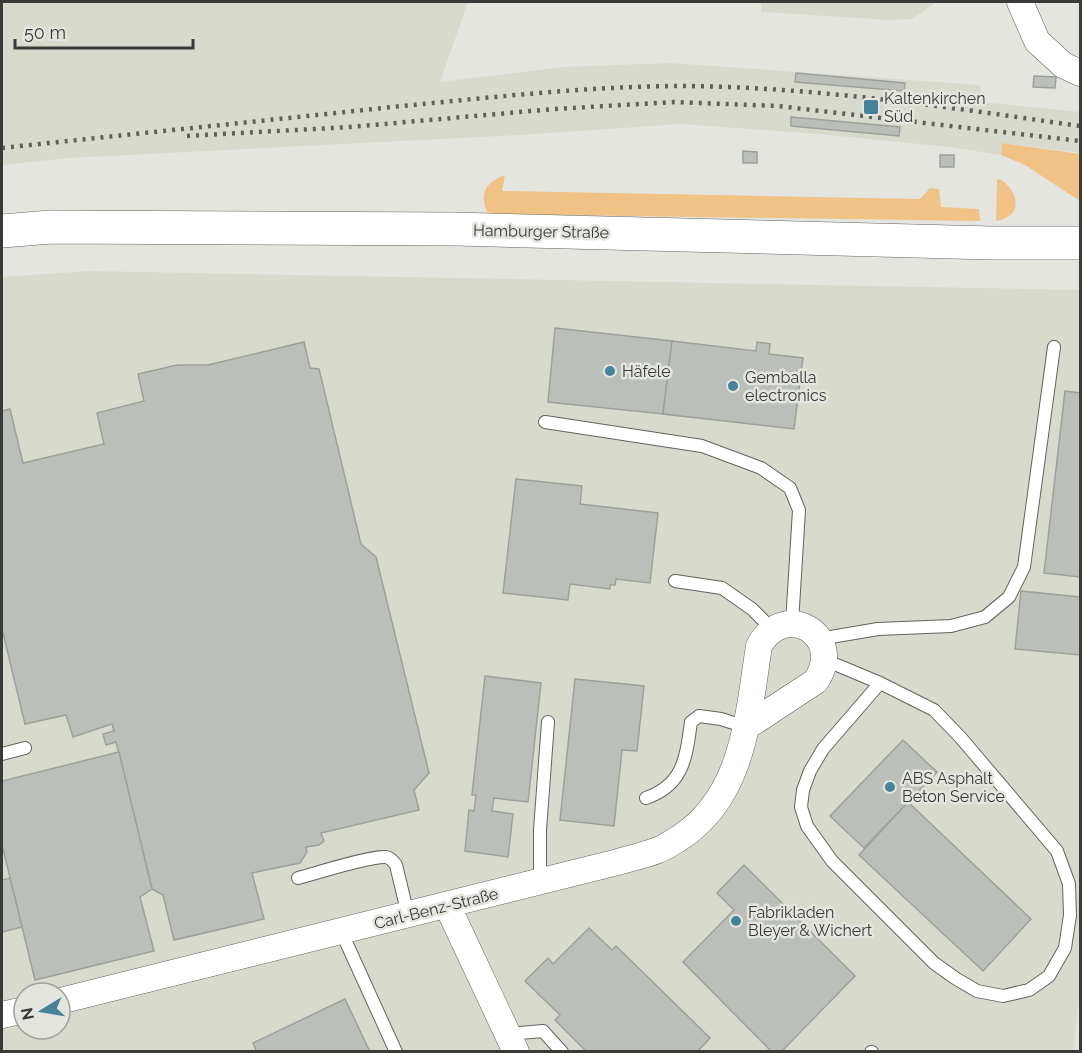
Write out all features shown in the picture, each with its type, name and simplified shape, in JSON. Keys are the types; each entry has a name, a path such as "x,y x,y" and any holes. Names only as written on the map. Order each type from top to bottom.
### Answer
{"main road":[{"name":"Hamburger Straße","path":"2,231 51,227 455,229 1080,243"}],"street":[{"path":"1020,2 1037,41 1063,65 1080,73"},
{"path":"746,727 816,681 822,671 822,649 812,630 802,625 782,626"},
{"name":"Carl-Benz-Straße","path":"72,998 540,882 659,850 691,830 718,801 734,770 746,727 759,646 764,637 782,626"},
{"path":"447,905 512,1043"}],"lane":[{"path":"822,649 878,629 951,626 985,617 1009,597 1024,567 1054,347"},
{"path":"544,422 702,446 761,468 790,488 799,510 782,626 722,588 675,581"},
{"path":"822,649 880,683 934,710 961,738 1057,851 1069,884 1070,915 1065,948 1049,976 1029,990 1003,996 977,991 934,963 832,861 807,826 801,807 803,790 810,771 823,749 880,683"},
{"path":"646,798 660,793 675,779 683,766 691,722 699,716 721,719 746,727"},
{"path":"540,882 540,830 548,722"},
{"path":"2,753 25,748"},
{"path":"298,878 371,859 388,857 396,865 408,915"},
{"path":"341,931 396,1052"},
{"path":"512,1043 543,1031 562,1052"}],"shaded area":[{"path":"2,2 468,2 440,82 562,67 671,63 980,85 981,102 1080,112 1080,153 1002,143 1001,155 950,147 819,134 681,124 520,135 69,158 2,165"},
{"path":"761,2 937,2 912,19 890,20 761,12"},
{"path":"1002,143 1080,154 1080,201 1025,165 1001,155"},
{"path":"505,175 502,191 920,199 930,188 939,189 941,207 979,209 980,221 495,214 487,212 484,199 486,189 493,181"},
{"path":"1000,179 1011,190 1016,203 1011,214 1005,219 996,221 997,180"},
{"path":"89,271 1080,290 1080,993 1073,1051 2,1052 2,277"}],"building":[{"path":"796,73 905,83 904,91 795,82"},
{"path":"1034,76 1056,77 1055,88 1033,87"},
{"path":"791,117 900,127 899,136 791,126"},
{"path":"743,151 757,152 757,163 743,163"},
{"path":"940,155 954,155 954,167 940,167"},
{"name":"Häfele","path":"555,328 672,341 663,414 548,402"},
{"name":"Gemballa electronics","path":"672,341 756,351 757,342 770,344 769,354 803,358 794,429 663,414"},
{"path":"304,342 310,368 319,369 361,544 376,557 429,773 414,790 419,810 321,833 324,841 319,845 306,847 307,852 300,863 252,873 264,919 174,940 163,895 152,889 116,742 106,745 103,734 114,731 112,724 73,737 66,715 25,724 2,629 2,411 10,409 23,463 104,444 97,413 144,401 138,374 177,365 208,365"},
{"path":"1065,391 1080,393 1080,577 1044,573"},
{"path":"516,479 582,486 580,504 658,513 650,583 616,579 615,585 610,585 610,589 570,584 568,600 503,593"},
{"path":"1021,591 1080,597 1080,655 1015,649"},
{"path":"485,676 541,683 528,802 494,798 492,811 513,814 508,857 465,851 469,810 474,811 476,795 472,795"},
{"path":"575,679 644,686 637,751 622,750 614,826 560,820"},
{"name":"ABS Asphalt Beton Service","path":"903,740 937,772 864,848 830,816"},
{"path":"119,752 152,889 140,897 154,951 35,980 2,845 2,781"},
{"path":"908,802 1031,919 983,971 859,855"},
{"path":"744,865 855,976 781,1052 772,1052 683,962 734,910 717,893"},
{"path":"10,878 22,927 2,932 2,880"},
{"path":"589,928 612,950 616,946 710,1038 697,1052 587,1052 555,1020 560,1015 525,981 548,958 553,964"},
{"path":"345,999 370,1052 257,1052 253,1043"}],"railway":[{"path":"2,148 498,97 604,88 674,86 827,94 929,105 1080,126"},
{"path":"187,136 350,127 554,109 674,102 778,106 1080,141"}],"place":[{"name":"Kaltenkirchen Süd","path":"871,107"},
{"name":"Häfele","path":"610,371"},
{"name":"Gemballa electronics","path":"733,386"},
{"name":"ABS Asphalt Beton Service","path":"890,787"},
{"name":"Fabrikladen Bleyer & Wichert","path":"736,921"}]}
